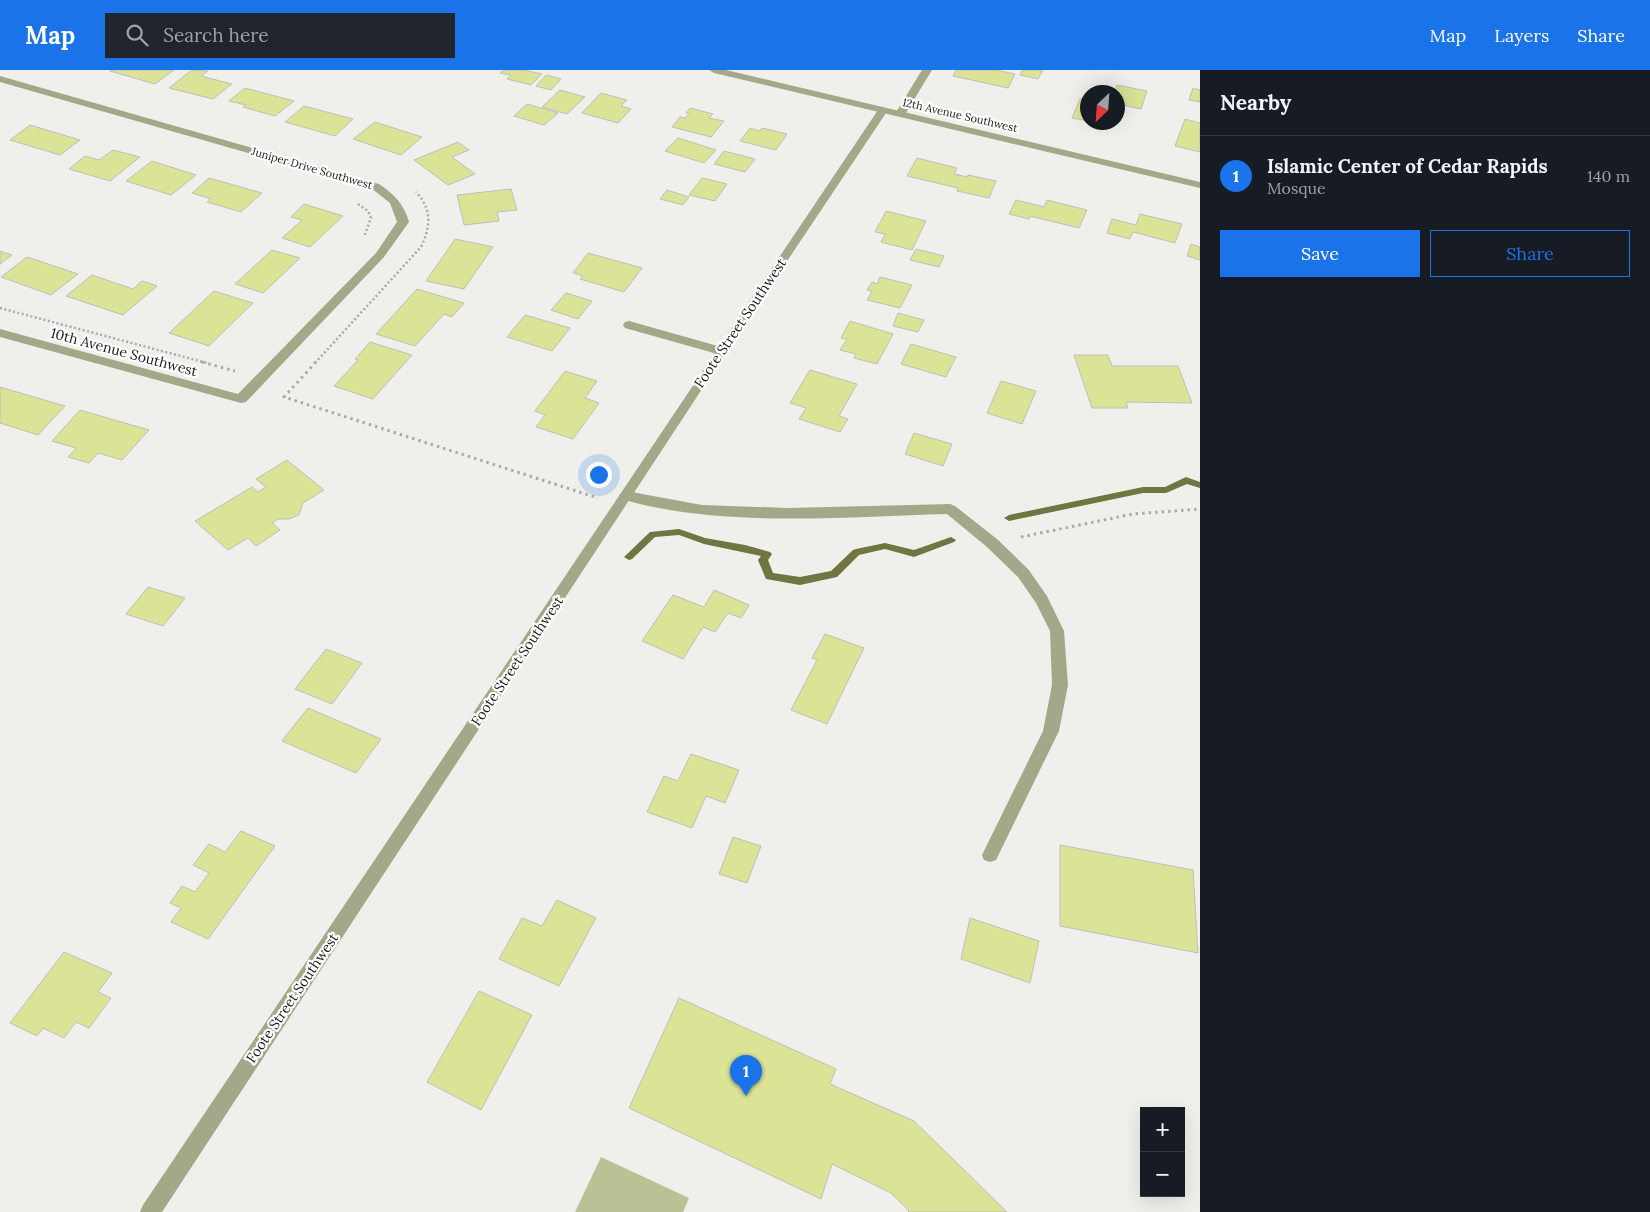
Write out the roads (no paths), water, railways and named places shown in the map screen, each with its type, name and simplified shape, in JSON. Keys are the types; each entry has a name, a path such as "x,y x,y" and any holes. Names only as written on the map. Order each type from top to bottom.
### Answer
{"street":[{"name":"12th Avenue Southwest","path":"714,70 1200,185"},
{"path":"900,114 927,70"},
{"name":"Juniper Drive Southwest","path":"0,80 375,186 395,201 402,211 403,222 380,255 241,399"},
{"name":"Foote Street Southwest","path":"150,1212 883,110"},
{"path":"628,325 721,351"},
{"name":"10th Avenue Southwest","path":"0,334 241,399"},
{"path":"626,496 702,510 788,513 950,509 992,543 1022,573 1042,600 1057,631 1060,685 1051,731 990,855"}],"waterway":[{"path":"1009,518 1143,490 1166,490 1186,480 1200,485"},
{"path":"629,557 653,534 679,532 704,541 767,554 763,560 769,576 800,581 834,574 856,552 885,546 914,554 951,540"}],"place":[{"name":"Islamic Center of Cedar Rapids","path":"746,1096"}]}
